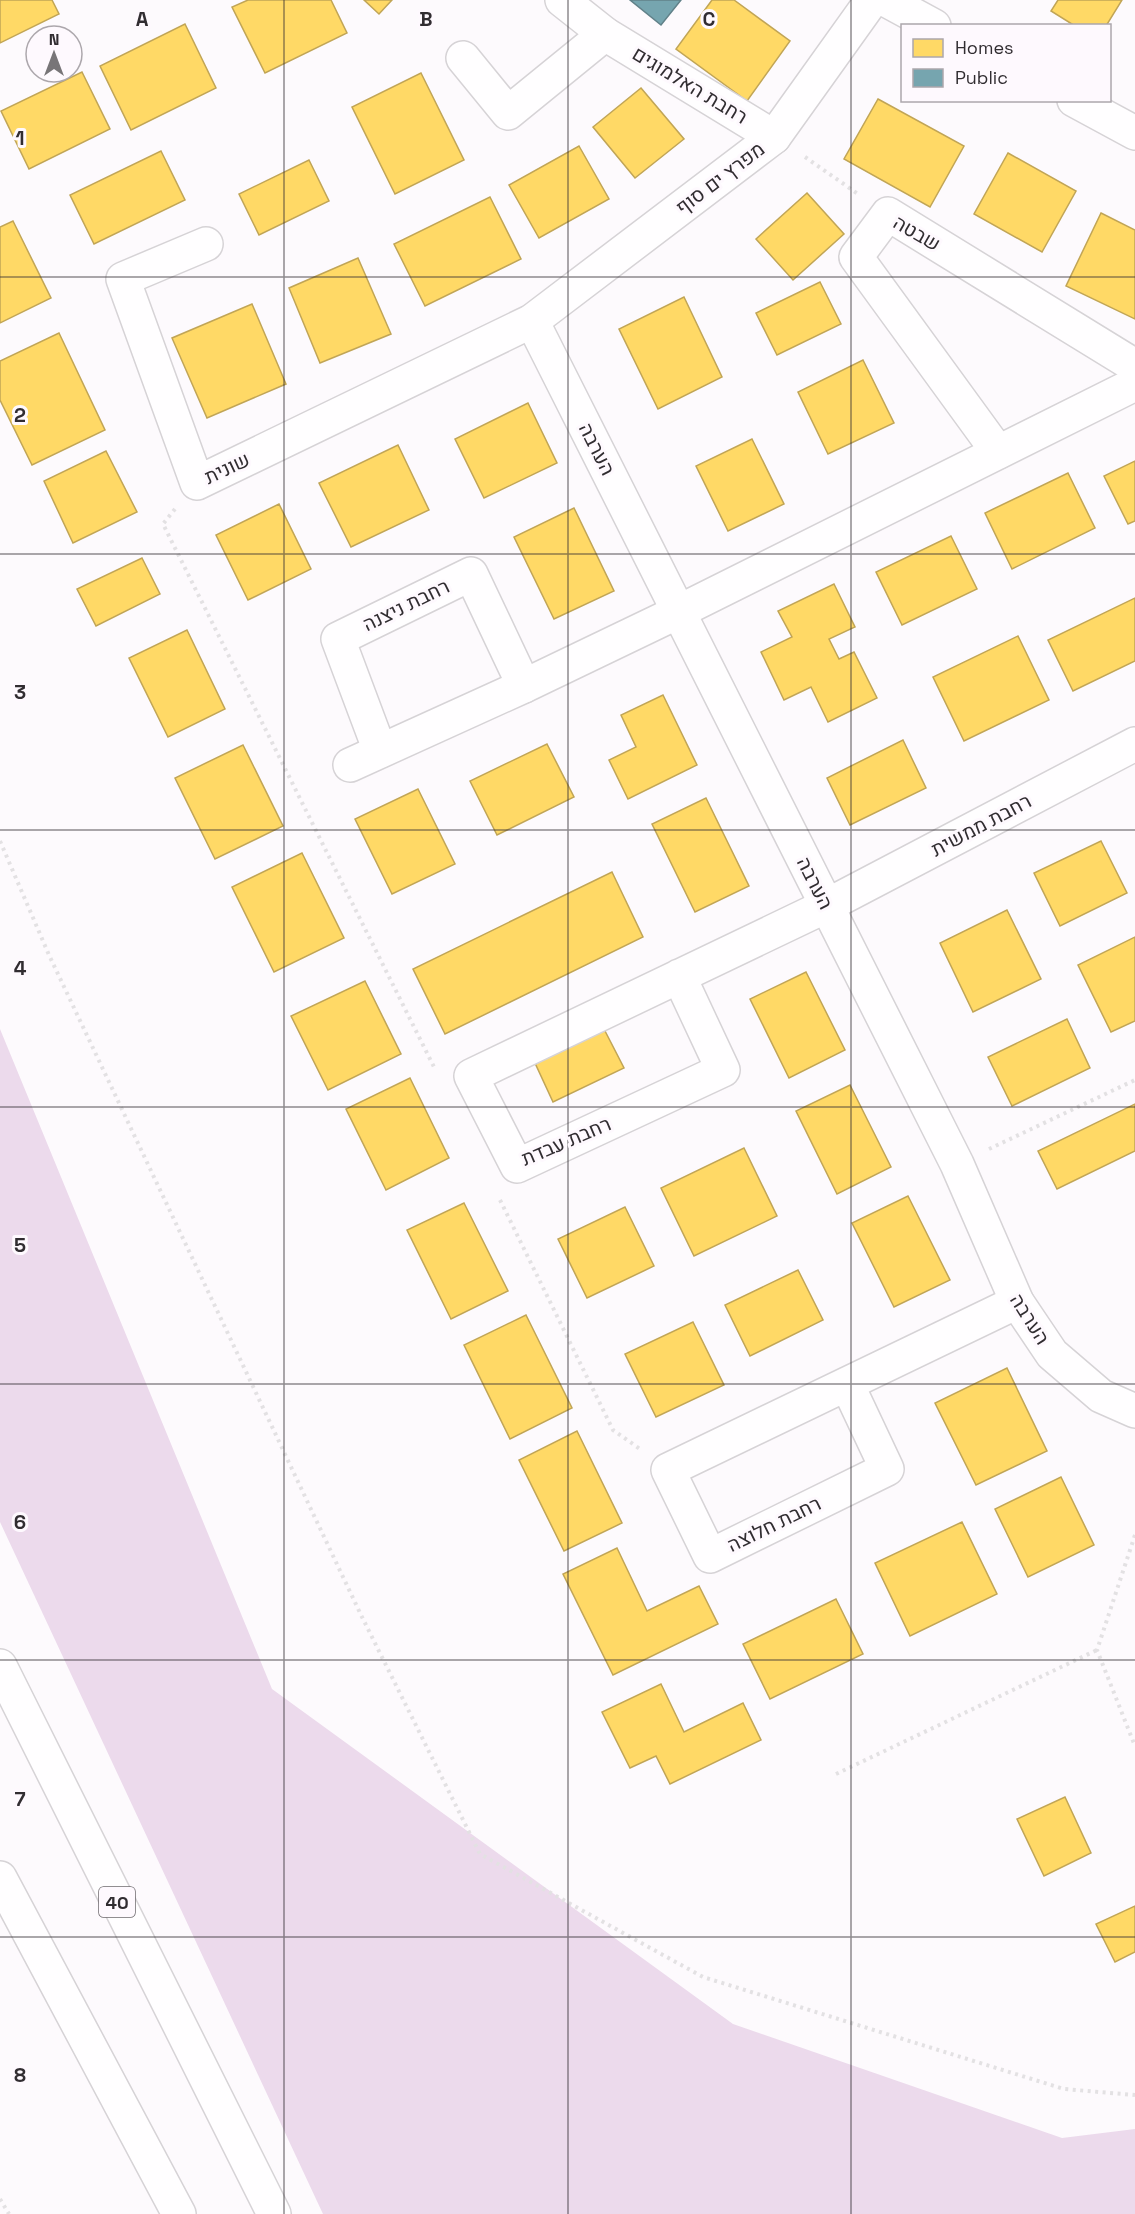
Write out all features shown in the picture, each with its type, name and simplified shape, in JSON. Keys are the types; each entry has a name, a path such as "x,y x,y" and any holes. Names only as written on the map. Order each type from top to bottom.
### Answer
{"main road":[{"name":"רחבת האלמוגים","path":"562,0 605,34 774,137"},
{"name":"מפרץ ים סוף","path":"532,321 774,137 872,0"},
{"path":"886,0 930,24"},
{"path":"463,58 508,113 605,34"},
{"path":"1078,102 1135,133"},
{"name":"שבטה","path":"998,452 856,257 888,214 1135,366"},
{"name":"שונית","path":"206,244 123,279 197,483 532,321"},
{"name":"הערבה","path":"532,321 957,1164 1017,1302 1052,1354 1101,1396 1135,1411"},
{"path":"350,765 524,686 678,612 1135,384"},
{"name":"רחבת ניצנה","path":"380,751 338,639 471,574 524,686"},
{"name":"רחבת ממשית","path":"826,906 1135,744"},
{"name":"רחבת עבדת","path":"679,976 723,1070 517,1166 471,1076 679,976 826,906"},
{"path":"668,1470 1017,1302"},
{"name":"רחבת חלוצה","path":"668,1470 710,1556 887,1469 847,1384"},
{"name":"40","path":"0,1666 274,2214"},
{"path":"0,1878 179,2214"}],"path":[{"path":"774,137 888,214"},
{"path":"197,483 163,524 436,1070"},
{"path":"0,841 49,955 361,1615 480,1854 704,1977 1064,2089 1135,2095"},
{"path":"957,1164 1135,1080"},
{"path":"500,1199 613,1430 668,1470"},
{"path":"1135,1535 1097,1650 1135,1746"},
{"path":"836,1774 1097,1650"},
{"path":"0,2199 9,2214"}],"shaded area":[{"path":"0,1029 272,1689 733,2024 1062,2138 1135,2129 1135,2214 323,2214 0,1522"}],"building: Homes":[{"path":"0,0 52,0 59,14 39,24 24,24 24,31 0,43"},
{"path":"248,0 331,0 347,33 265,73 232,7"},
{"path":"364,0 392,0 379,14"},
{"path":"712,0 734,0 790,41 747,101 676,49"},
{"path":"1058,0 1122,0 1107,24 1072,24 1051,11"},
{"path":"185,24 216,88 131,130 100,66"},
{"path":"421,73 464,160 395,194 352,107"},
{"path":"84,76 110,129 29,169 1,111 57,84 84,84"},
{"path":"641,88 684,139 635,178 593,127"},
{"path":"878,99 964,146 930,207 844,159"},
{"path":"579,146 609,199 539,238 509,185"},
{"path":"161,151 185,200 94,244 70,195"},
{"path":"1008,153 1076,191 1042,252 974,214"},
{"path":"309,160 329,201 259,235 239,194"},
{"path":"807,193 844,234 793,280 756,239"},
{"path":"490,197 521,259 425,306 394,244"},
{"path":"1101,213 1135,230 1135,319 1066,286"},
{"path":"13,221 51,298 0,323 0,227"},
{"path":"358,258 391,334 320,363 289,288"},
{"path":"820,282 841,324 777,355 756,313"},
{"path":"684,297 722,377 658,409 619,329"},
{"path":"252,304 286,384 207,418 172,338"},
{"path":"59,333 105,430 32,465 0,400 0,361"},
{"path":"863,360 894,423 828,454 798,392"},
{"path":"528,403 557,463 484,498 455,439"},
{"path":"752,439 784,504 728,531 696,466"},
{"path":"398,445 429,510 351,547 319,483"},
{"path":"106,451 137,512 73,543 44,481"},
{"path":"1135,461 1135,521 1128,524 1104,476"},
{"path":"1068,473 1095,528 1012,569 985,513"},
{"path":"279,504 311,569 248,600 216,535"},
{"path":"574,508 614,591 554,619 514,537"},
{"path":"951,536 977,589 902,625 876,572"},
{"path":"142,558 160,594 96,626 77,589"},
{"path":"834,584 855,627 829,639 839,659 854,652 877,698 828,722 811,687 784,700 761,652 792,637 778,611"},
{"path":"1135,598 1135,661 1073,691 1048,640"},
{"path":"187,630 225,709 168,737 129,658"},
{"path":"1018,636 1049,700 964,741 933,677"},
{"path":"663,695 697,765 628,799 609,760 636,747 621,715"},
{"path":"903,740 926,788 850,825 827,778"},
{"path":"547,744 574,797 497,835 470,781"},
{"path":"243,745 283,826 215,859 175,778"},
{"path":"418,789 455,864 392,894 355,819"},
{"path":"706,798 749,886 695,912 652,824"},
{"path":"1101,841 1127,893 1060,926 1034,873"},
{"path":"302,853 344,938 274,972 232,887"},
{"path":"612,872 643,937 445,1034 413,969"},
{"path":"1007,910 1041,979 973,1012 940,943"},
{"path":"1135,937 1135,1021 1111,1032 1078,965"},
{"path":"806,972 845,1050 789,1078 750,999"},
{"path":"365,981 401,1054 328,1090 291,1016"},
{"path":"1067,1019 1090,1068 1012,1106 988,1057"},
{"path":"604,1029 624,1068 553,1102 535,1063"},
{"path":"410,1078 449,1158 386,1190 346,1109"},
{"path":"850,1085 891,1167 837,1194 796,1111"},
{"path":"1135,1104 1135,1151 1057,1189 1038,1151"},
{"path":"744,1148 777,1216 694,1256 661,1188"},
{"path":"908,1196 950,1280 894,1307 852,1223"},
{"path":"464,1203 508,1291 451,1319 407,1230"},
{"path":"625,1207 654,1266 587,1298 558,1239"},
{"path":"798,1270 823,1320 750,1356 725,1305"},
{"path":"526,1315 572,1408 510,1439 464,1345"},
{"path":"693,1322 724,1385 656,1417 625,1354"},
{"path":"1007,1368 1047,1451 976,1485 935,1403"},
{"path":"577,1431 622,1523 564,1551 519,1460"},
{"path":"1061,1477 1094,1545 1028,1577 995,1509"},
{"path":"962,1522 997,1594 910,1636 875,1563"},
{"path":"617,1548 647,1611 699,1586 718,1624 613,1675 563,1574"},
{"path":"836,1599 863,1654 770,1699 743,1644"},
{"path":"661,1684 684,1732 743,1703 761,1740 670,1784 656,1756 630,1768 602,1712"},
{"path":"1065,1797 1091,1853 1044,1876 1017,1819"},
{"path":"1135,1906 1135,1952 1115,1962 1096,1924"}],"building: Public":[{"path":"630,0 681,0 661,25"}]}
